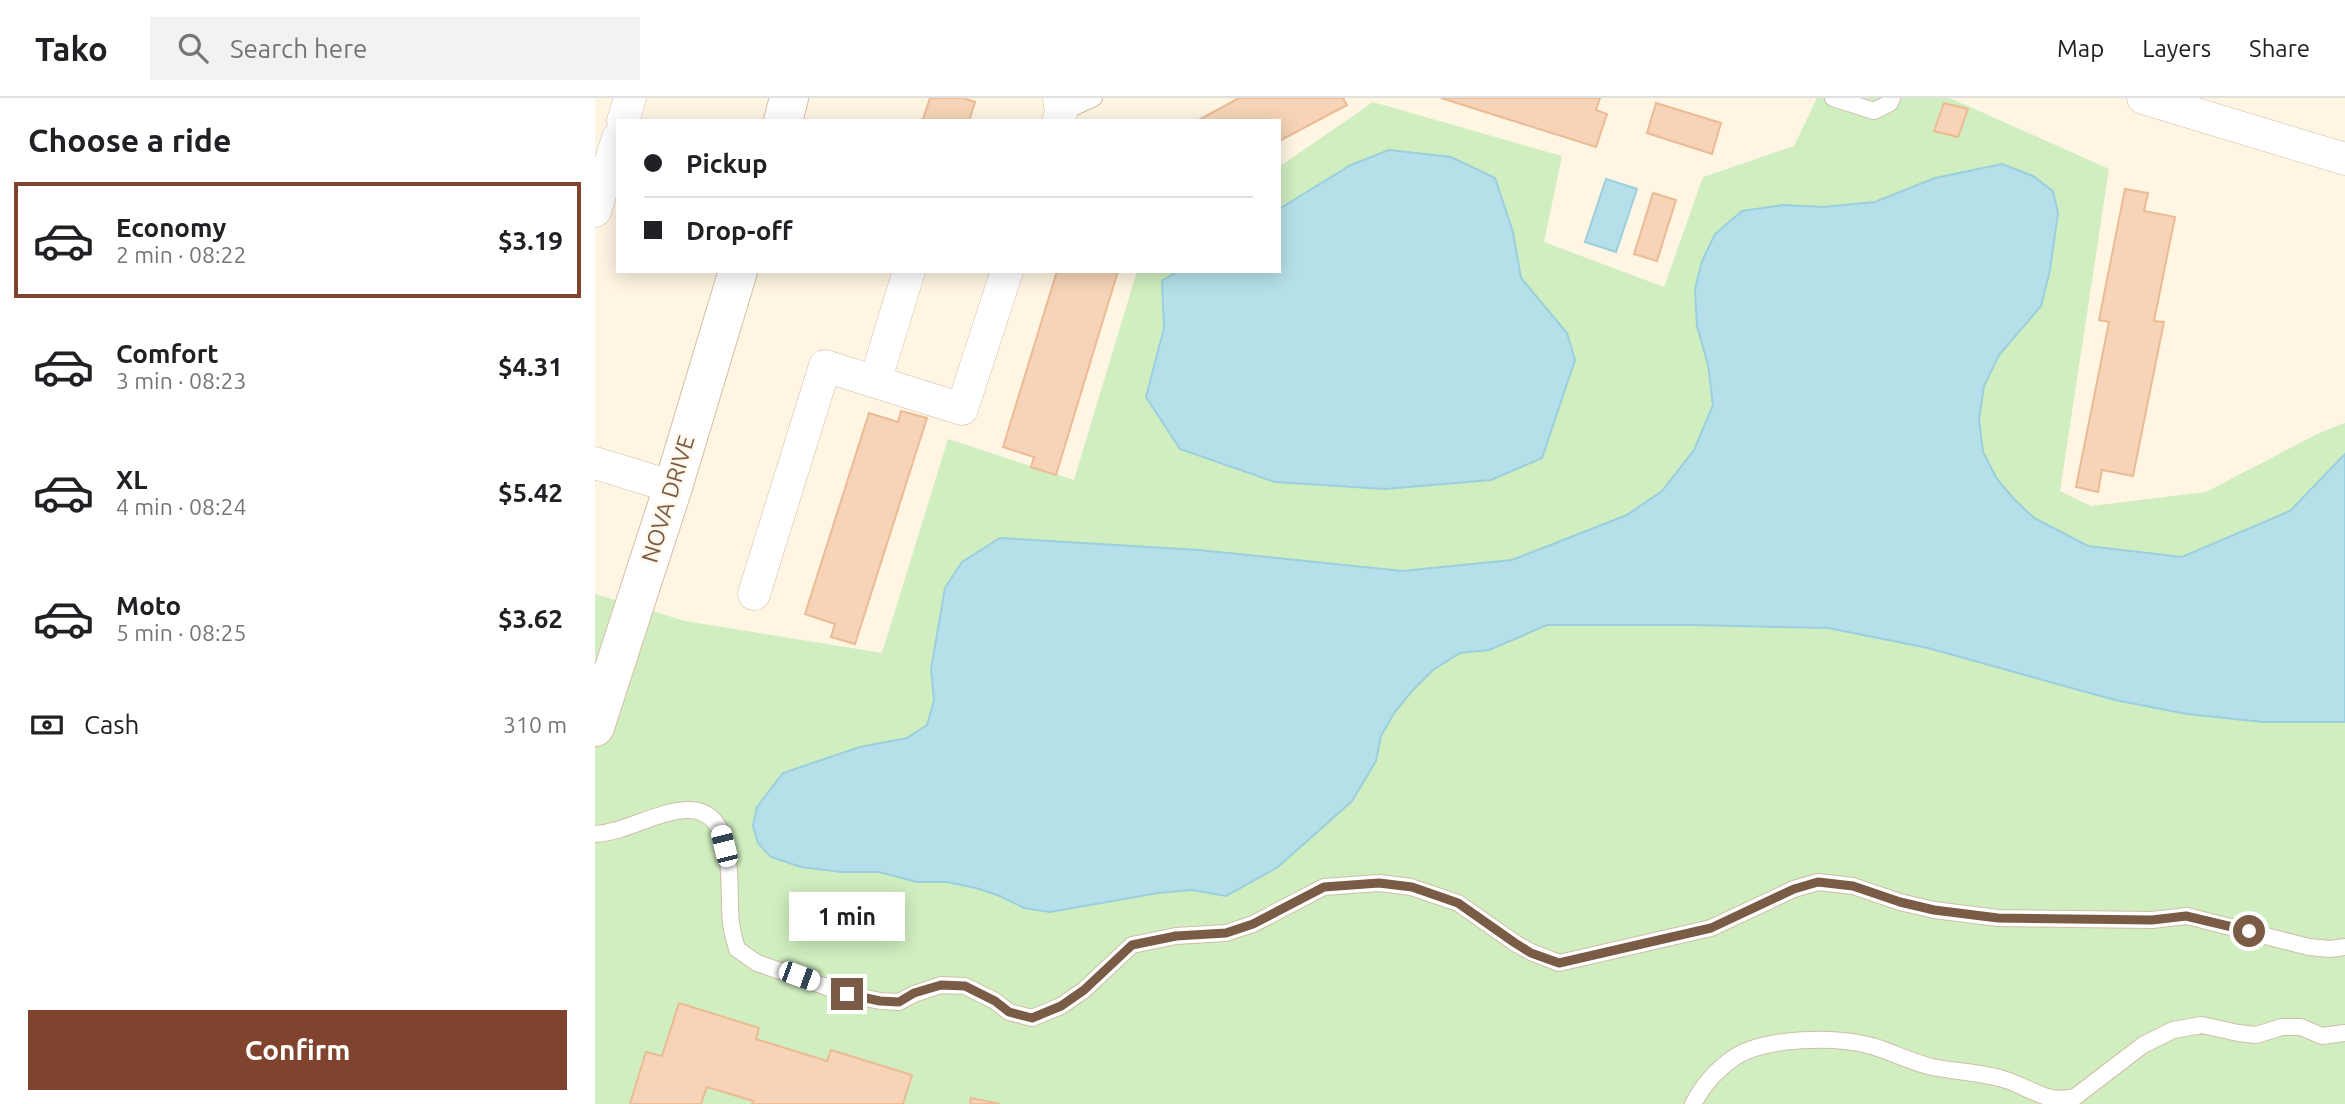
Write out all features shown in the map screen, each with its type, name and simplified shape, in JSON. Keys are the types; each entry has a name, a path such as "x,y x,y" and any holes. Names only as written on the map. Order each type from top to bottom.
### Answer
{"street":[{"path":"624,119 630,98"},
{"path":"784,119 789,98"},
{"path":"2143,98 2345,159"},
{"path":"595,211 616,144"},
{"name":"NOVA DRIVE","path":"595,727 673,487 737,273"},
{"path":"875,382 908,273"},
{"path":"754,594 825,366 962,408 1006,273"},
{"path":"595,463 673,487"}],"lane":[{"path":"1060,111 1094,98"},
{"path":"1833,98 1874,111 1890,103 1892,98"},
{"path":"595,834 620,830 655,816 689,810 707,814 720,826 729,865 731,924 737,949 757,963 847,994 880,1001 899,1002 914,993 941,985 965,986 995,1001 1009,1012 1032,1018 1061,1006 1084,990 1132,945 1176,936 1226,933 1253,924 1324,887 1379,883 1412,887 1458,903 1523,948 1559,963 1711,928 1794,889 1818,882 1853,886 1934,910 1998,918 2152,920 2186,916 2309,947 2345,947"},
{"path":"1693,1104 1710,1077 1736,1056 1760,1048 1798,1041 1839,1041 1871,1046 1903,1059 2010,1081 2038,1098 2065,1102 2143,1045 2173,1030 2202,1024 2238,1034 2256,1035 2282,1027 2301,1027 2322,1037 2345,1033"}],"green space":[{"path":"1817,98 1950,98 2109,169 2060,491 2091,506 2206,492 2317,434 2345,423 2345,1104 595,1104 595,594 685,621 882,653 948,439 1074,480 1136,273 1281,273 1281,166 1373,102 1562,156 1544,242 1664,287 1703,177 1794,146"}],"water":[{"path":"1389,150 1451,157 1495,178 1513,232 1521,278 1567,333 1575,360 1542,458 1491,480 1385,489 1275,482 1180,449 1146,397 1164,328 1162,281 1175,273 1281,273 1281,208 1351,165"},
{"path":"2002,164 2033,176 2053,191 2058,213 2050,270 2041,306 1999,355 1984,386 1979,420 1983,452 1997,479 2034,518 2088,546 2182,557 2290,511 2345,454 2345,722 2263,722 2187,714 2115,700 1928,648 1828,628 1547,625 1489,650 1460,653 1433,670 1394,713 1381,736 1376,761 1352,801 1278,867 1226,896 1192,890 1158,893 1050,912 1024,908 1000,896 947,882 917,882 879,872 842,872 801,867 771,857 758,843 753,826 757,807 783,773 860,747 907,738 927,725 934,700 931,669 945,588 962,562 1000,538 1199,550 1402,571 1512,560 1627,515 1662,491 1694,450 1713,405 1708,365 1697,326 1695,289 1702,261 1715,234 1742,211 1784,205 1823,207 1875,202 1935,178"},
{"path":"1606,179 1637,189 1616,252 1585,242"}],"building":[{"path":"930,98 963,98 975,102 970,119 923,119"},
{"path":"1239,98 1343,98 1347,105 1281,140 1281,119 1201,119"},
{"path":"1441,98 1600,98 1596,110 1607,114 1596,147"},
{"path":"1656,103 1721,123 1712,154 1647,133"},
{"path":"1944,103 1968,109 1958,137 1934,131"},
{"path":"2125,189 2148,193 2144,211 2175,217 2154,321 2164,322 2133,476 2102,470 2098,492 2076,487 2109,322 2099,320"},
{"path":"1653,193 1676,200 1657,261 1634,254"},
{"path":"1056,273 1117,273 1056,475 1031,467 1034,457 1003,447"},
{"path":"901,411 927,418 855,644 831,637 835,624 805,614 869,413 898,422"},
{"path":"679,1003 759,1028 756,1039 827,1061 831,1050 912,1075 903,1104 752,1104 753,1101 707,1087 701,1104 630,1104 646,1052 662,1056"},
{"path":"971,1098 1000,1104 970,1104"}],"route":[{"path":"847,994 899,1002 914,993 941,985 965,986 995,1001 1009,1012 1032,1018 1061,1006 1084,990 1132,945 1176,936 1226,933 1253,924 1324,887 1379,883 1412,887 1458,903 1531,953 1559,963 1711,928 1794,889 1818,882 1853,886 1934,910 1998,918 2152,920 2186,916 2249,931"}]}
